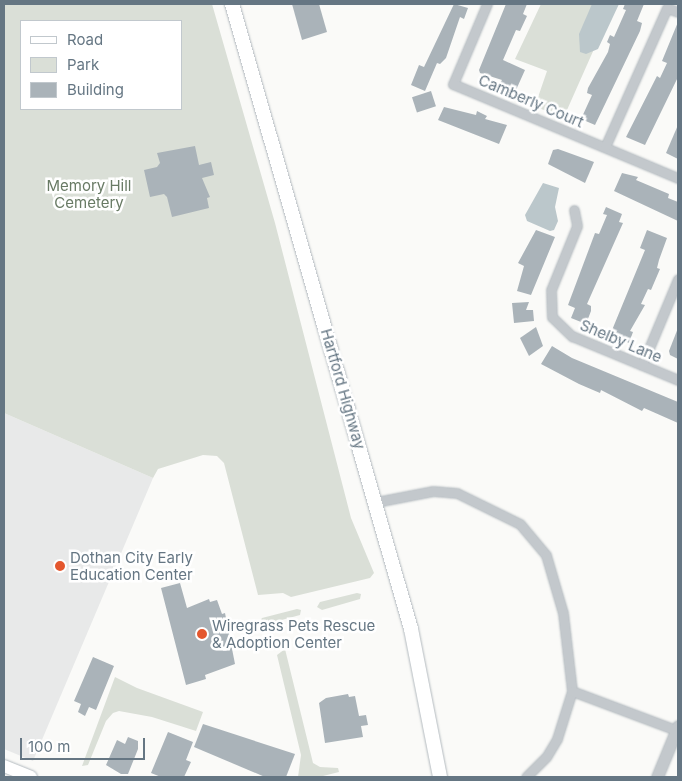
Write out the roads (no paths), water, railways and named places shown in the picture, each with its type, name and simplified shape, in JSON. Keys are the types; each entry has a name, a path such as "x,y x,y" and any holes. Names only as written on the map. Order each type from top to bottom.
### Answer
{"main road":[{"name":"Hartford Highway","path":"232,4 411,629 440,777"},
{"path":"4,766 31,777"}],"street":[{"name":"Camberly Court","path":"487,4 453,84 678,178"},
{"path":"606,147 667,8 678,12"},
{"name":"Shelby Lane","path":"574,210 577,226 551,290 552,317 572,336 678,380"},
{"path":"642,365 678,278"},
{"path":"376,502 446,490 478,501 529,531 546,555 559,595 570,652 572,691 556,739 546,757 526,777"},
{"path":"572,691 677,728 656,777"}],"place":[{"name":"Dothan City Early Education Center","path":"60,566"},
{"name":"Wiregrass Pets Rescue & Adoption Center","path":"202,634"}],"park label":[{"name":"Memory Hill Cemetery","path":"89,194"}]}
